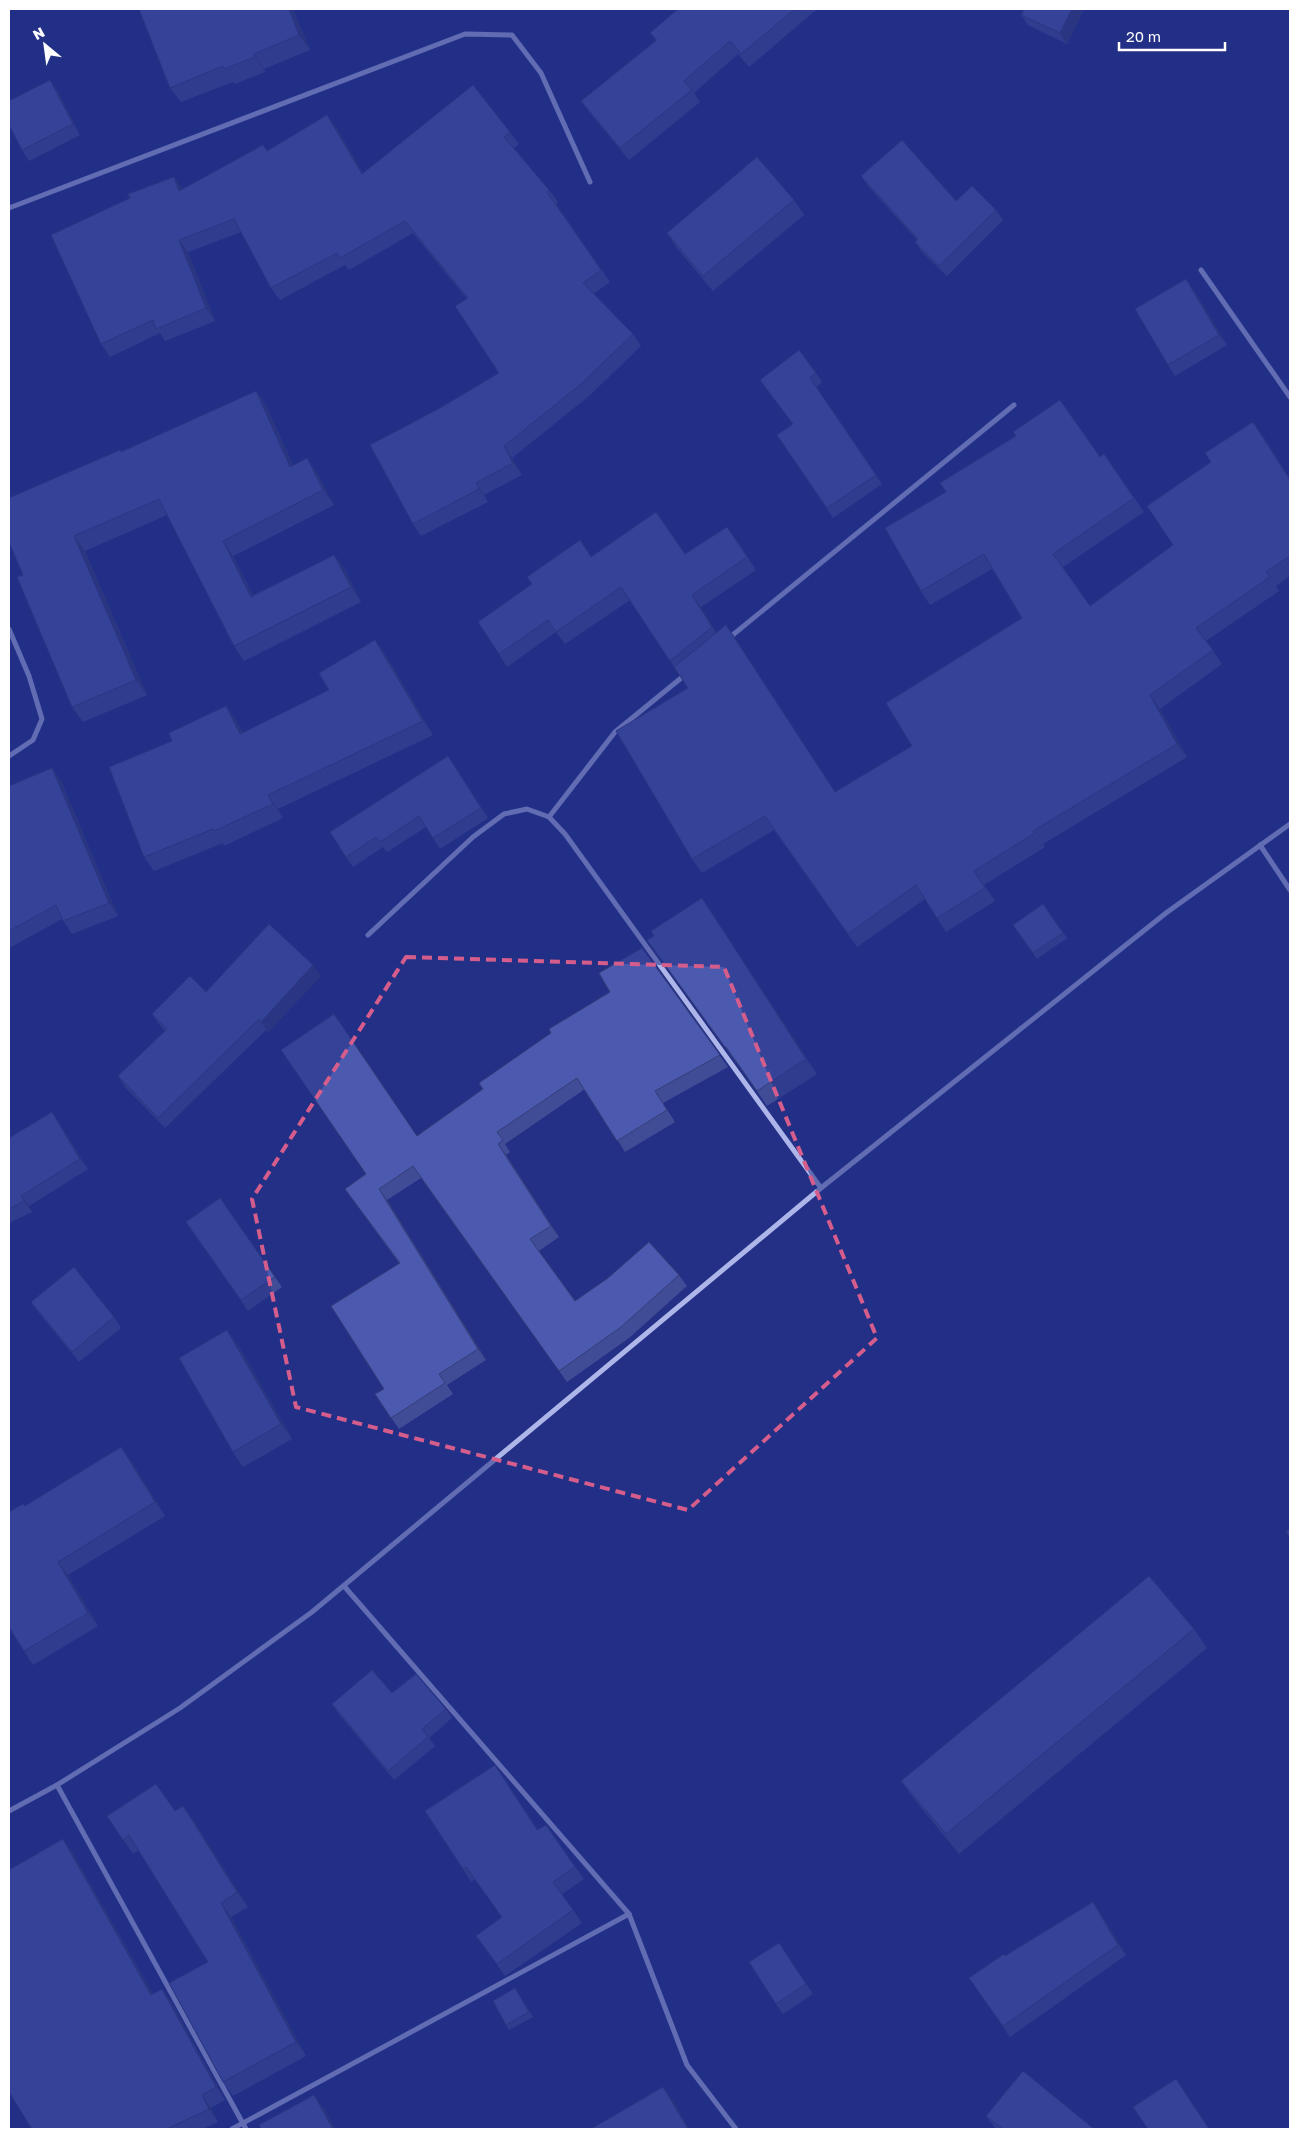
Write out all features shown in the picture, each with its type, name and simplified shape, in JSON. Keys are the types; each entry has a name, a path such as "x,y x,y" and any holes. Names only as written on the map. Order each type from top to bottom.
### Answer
{"street":[{"path":"9,208 465,34 512,35 541,73 590,182"},
{"path":"1201,270 1290,397"},
{"path":"722,644 1014,406"},
{"path":"9,629 29,676 42,719 33,740 9,756"},
{"path":"550,817 615,732 691,669"},
{"path":"368,935 473,837 504,814 527,809 550,817 565,834 821,1188"},
{"path":"9,1811 56,1785 180,1708 312,1612 821,1188 1166,913 1290,824"},
{"path":"1260,845 1290,890"},
{"path":"344,1586 629,1914 688,2065 736,2129"},
{"path":"56,1785 246,2129"},
{"path":"232,2129 629,1914"}],"highlighted area":[{"path":"406,957 724,967 877,1338 688,1510 296,1407 252,1199"}],"building":[{"path":"139,9 289,9 299,35 254,54 255,57 224,69 223,66 170,88"},
{"path":"678,9 795,9 741,54 730,41 684,81 692,90 620,148 581,101 657,40 650,33"},
{"path":"1024,9 1072,9 1060,33 1021,15"},
{"path":"50,80 73,124 22,150 9,125 9,101"},
{"path":"473,85 510,132 504,137 549,190 547,192 601,270 583,283 633,334 581,384 504,446 513,463 476,483 479,489 413,524 370,445 440,408 499,373 455,306 468,298 405,221 340,258 337,253 271,288 234,219 179,240 206,308 156,329 153,320 101,344 51,235 130,198 128,194 174,177 179,191 263,145 267,151 327,115 362,174"},
{"path":"902,140 956,201 972,186 996,210 939,266 915,242 918,239 861,176"},
{"path":"757,157 794,200 703,276 667,233"},
{"path":"1186,279 1219,335 1168,365 1135,309"},
{"path":"799,350 816,373 810,378 876,475 827,508 777,435 793,424 760,380"},
{"path":"256,391 290,467 307,458 323,490 223,541 251,597 334,555 351,587 234,646 159,499 74,536 136,680 72,707 17,577 23,575 9,542 9,498 120,450 121,452"},
{"path":"1060,400 1100,457 1104,454 1134,498 1053,554 1090,606 1173,545 1147,506 1211,462 1205,453 1253,422 1290,480 1290,556 1266,572 1270,577 1196,628 1213,650 1150,695 1177,744 1033,831 1035,833 974,871 985,888 937,918 916,885 848,934 765,816 692,859 616,731 688,688 674,667 726,625 835,792 912,746 886,703 1022,618 984,554 921,591 885,528 946,492 940,483 1016,436 1013,432"},
{"path":"656,512 685,554 727,527 747,557 692,595 712,627 670,661 621,587 556,632 548,620 499,654 478,622 532,584 527,577 580,540 591,557"},
{"path":"375,640 423,721 268,795 273,804 214,831 213,829 144,857 109,767 172,741 169,733 226,706 240,734 329,690 319,673"},
{"path":"448,756 481,808 433,838 419,816 380,842 376,837 346,857 330,832"},
{"path":"52,768 109,903 63,921 56,905 9,931 9,786"},
{"path":"702,898 806,1059 757,1091 647,940 654,936 651,931"},
{"path":"1043,904 1063,933 1033,953 1013,925"},
{"path":"269,924 313,965 261,1022 259,1019 158,1118 118,1076 167,1029 152,1014 190,976 206,992"},
{"path":"642,948 720,1055 655,1091 667,1110 617,1141 577,1078 497,1132 503,1140 498,1144 551,1226 530,1239 575,1301 608,1278 649,1242 679,1275 621,1327 559,1371 413,1166 379,1189 478,1349 439,1374 445,1383 391,1418 375,1394 384,1389 331,1306 400,1263 345,1189 366,1174 281,1050 334,1014 417,1136 483,1089 479,1083 551,1033 549,1029 610,992 599,973"},
{"path":"52,1112 80,1159 21,1196 24,1201 9,1209 9,1138"},
{"path":"220,1198 275,1277 241,1300 186,1222"},
{"path":"74,1267 114,1317 72,1352 31,1302"},
{"path":"227,1330 281,1424 233,1452 179,1358"},
{"path":"121,1447 155,1502 58,1562 88,1613 24,1651 9,1627 9,1512 23,1504 25,1506"},
{"path":"1290,1529 1290,1539 1286,1531"},
{"path":"1149,1576 1194,1629 946,1834 901,1781"},
{"path":"372,1670 392,1693 416,1674 446,1709 422,1729 428,1737 388,1771 332,1704"},
{"path":"495,1765 537,1830 546,1825 575,1867 553,1882 573,1910 497,1964 476,1936 502,1917 466,1867 463,1869 425,1811"},
{"path":"156,1784 175,1811 183,1806 237,1892 221,1903 296,2042 223,2082 169,1983 208,1962 129,1835 123,1840 107,1816"},
{"path":"63,1839 151,1995 162,1989 216,2087 202,2095 209,2109 167,2129 32,2129 9,2092 9,1870"},
{"path":"1093,1902 1118,1945 1003,2026 969,1978 1004,1954 1005,1956"},
{"path":"779,1943 806,1984 776,2004 749,1962"},
{"path":"515,1988 529,2012 506,2025 493,2001"},
{"path":"1023,2071 1094,2129 1003,2129 986,2116"},
{"path":"1176,2079 1209,2129 1148,2129 1133,2107"},
{"path":"663,2087 688,2129 591,2129"},
{"path":"314,2095 333,2129 261,2129 259,2125"}]}
